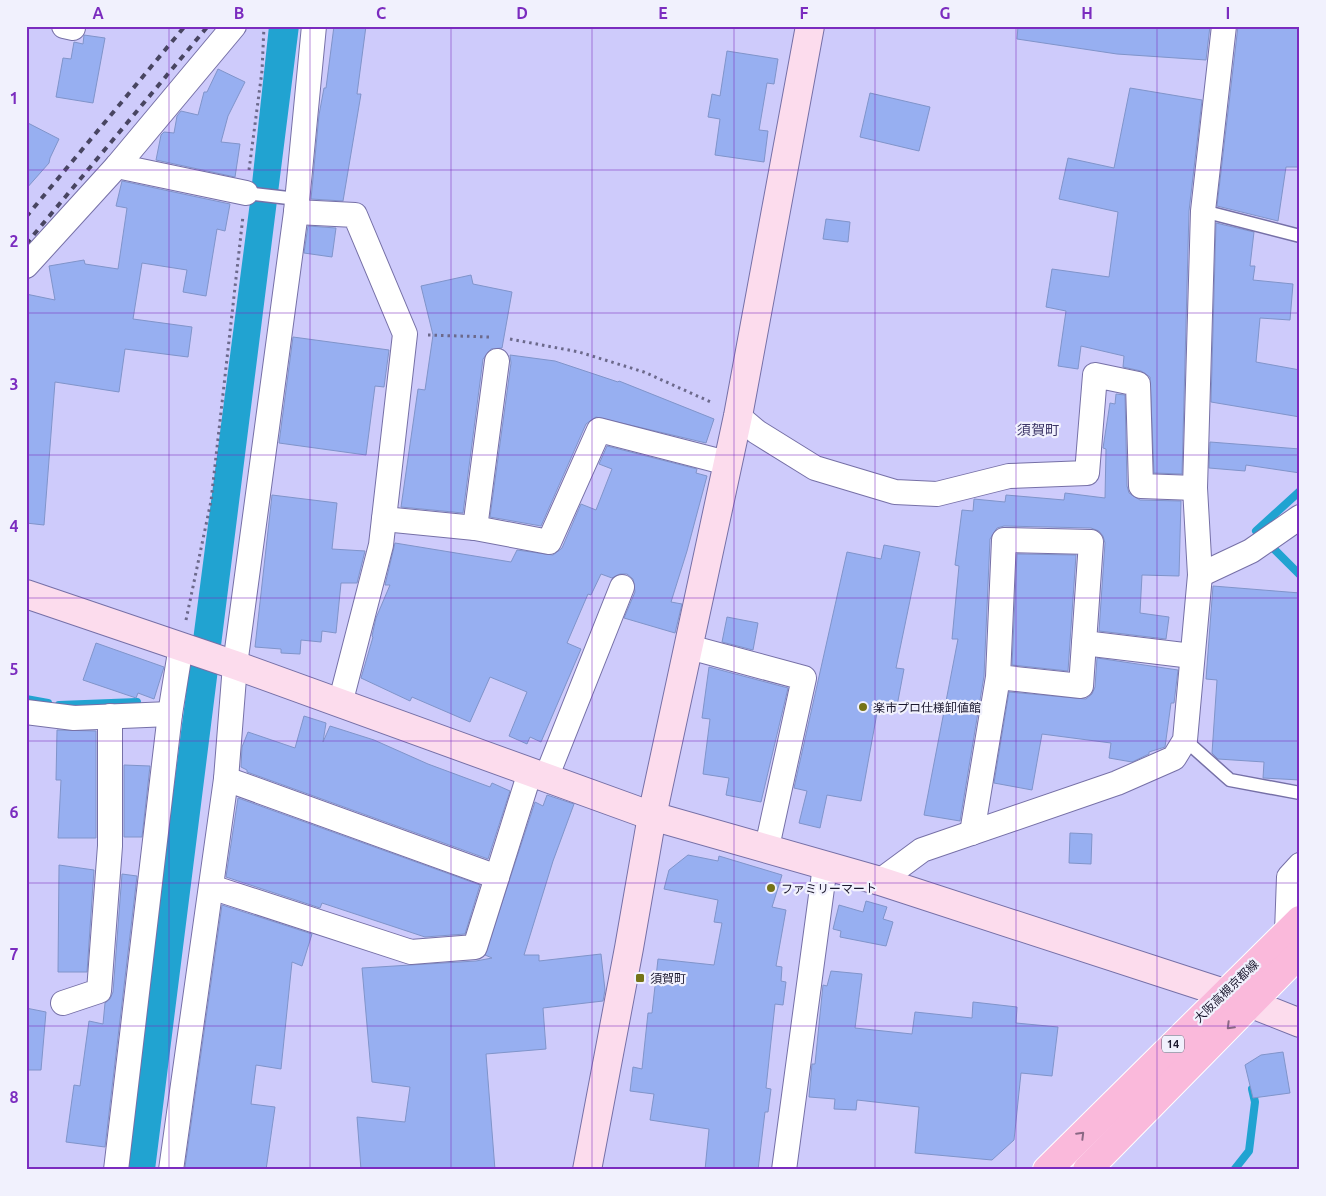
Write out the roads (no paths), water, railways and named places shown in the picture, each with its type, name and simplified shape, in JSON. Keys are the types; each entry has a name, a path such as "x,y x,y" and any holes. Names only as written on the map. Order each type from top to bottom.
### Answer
{"main road":[{"name":"大阪高槻京都線","path":"1047,1170 1224,993 1296,935"},
{"name":"大阪高槻京都線","path":"1087,1170 1252,1004 1296,935"}],"street":[{"path":"30,255 117,166 196,74 234,26"},
{"path":"171,1170 226,779 235,665 296,206 314,26"},
{"path":"587,1170 630,948 652,816 738,416 810,26"},
{"path":"880,881 922,850 1118,783 1174,758 1185,740 1200,575 1195,488 1204,211 1224,26"},
{"path":"117,166 246,193"},
{"path":"296,206 355,215 405,334 381,545 340,704"},
{"path":"475,528 497,361"},
{"path":"738,416 757,432 815,468 895,492 936,494 1009,476 1087,473 1095,375 1138,384 1141,486 1195,488"},
{"path":"384,519 475,528 549,542 599,430 728,463"},
{"path":"1200,575 1251,552 1300,517"},
{"path":"972,833 998,676 1004,540 1091,542 1081,686 998,676"},
{"path":"211,887 411,952 475,947 497,877 538,775 622,587"},
{"path":"26,594 235,665 652,816 767,847 880,881 1224,993 1300,1022"},
{"path":"1084,643 1192,656"},
{"path":"116,1170 170,714 181,646"},
{"path":"689,647 804,678 767,847"},
{"path":"26,712 74,718 170,714"},
{"path":"63,1002 99,991 110,846 110,716"},
{"path":"226,779 497,877"},
{"path":"1296,935 1288,877 1300,865"},
{"path":"784,1170 825,866"}],"lane":[{"path":"246,193 296,206"},
{"path":"1204,211 1300,236"},
{"path":"1185,740 1230,780 1300,794"}],"water":[{"path":"269,26 299,26 155,1170 124,1170 250,202"}],"waterway":[{"path":"1300,491 1256,531 1300,575"},
{"path":"26,699 48,703"},
{"path":"59,705 137,702"},
{"path":"1234,1170 1249,1151 1255,1102 1252,1089"}],"railway":[{"path":"26,217 185,26"},
{"path":"26,244 208,26"}],"place":[{"name":"楽市プロ仕様卸値館","path":"863,707"},
{"name":"ファミリーマート","path":"771,888"},
{"name":"須賀町","path":"640,978"}],"district":[{"name":"須賀町","path":"1038,430"}]}
